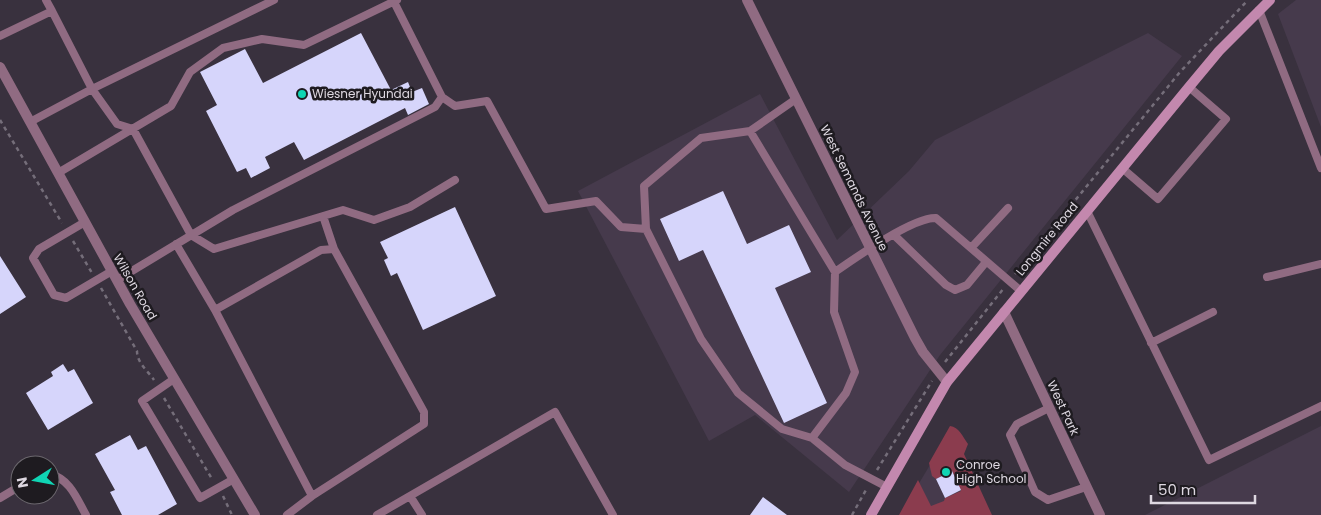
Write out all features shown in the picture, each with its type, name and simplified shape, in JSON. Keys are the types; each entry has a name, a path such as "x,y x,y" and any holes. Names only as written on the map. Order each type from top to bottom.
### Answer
{"main road":[{"name":"Longmire Road","path":"872,515 947,382 1219,51 1270,0"}],"street":[{"name":"West Semands Avenue","path":"748,0 869,247 923,352 947,382"},
{"name":"Wilson Road","path":"0,67 117,280 255,515"},
{"name":"West Park","path":"1004,312 1100,515"}],"lane":[{"path":"46,0 92,90 117,124 133,129 191,235 214,249 343,210 374,220 410,207 455,180"},
{"path":"30,122 274,0"},
{"path":"58,173 171,106 190,72 223,48 262,39 304,45 395,0 442,97 455,106 487,101 546,209 596,201 621,227 646,229"},
{"path":"1260,10 1321,168"},
{"path":"0,36 52,11"},
{"path":"1122,168 1158,199 1226,120 1189,87"},
{"path":"117,280 241,206 435,106 442,97"},
{"path":"796,99 750,131 701,138 644,186 646,229 701,339 738,393 782,429 812,438 845,465 887,487"},
{"path":"750,131 835,272 834,312 855,372 846,393 812,438"},
{"path":"971,248 1008,208"},
{"path":"1087,211 1209,460 1321,406"},
{"path":"287,515 312,496 424,424 424,412 334,249 323,216"},
{"path":"835,272 869,247 929,217 936,218 1021,291"},
{"path":"85,222 39,249 33,258 54,295 66,298 112,271"},
{"path":"894,235 950,288 955,290 966,285 986,262"},
{"path":"176,244 216,310 312,496"},
{"path":"216,310 321,250 334,249"},
{"path":"1267,277 1321,264"},
{"path":"1151,343 1213,312"},
{"path":"174,379 142,401 175,458 200,498 234,479"},
{"path":"1049,408 1017,424 1010,435 1035,492 1048,500 1086,487"},
{"path":"377,515 555,412 614,515"},
{"path":"60,478 68,484 86,515"},
{"path":"410,496 422,515"}],"path":[{"path":"0,120 96,280 137,351 137,356 159,389 232,515"}],"shaded area":[{"path":"1296,0 1321,0 1321,127 1278,14"},
{"path":"1148,33 1182,56 940,355 849,492 755,415 709,441 578,191 760,94 837,240 909,171 935,140"},
{"name":"Conroe High School","path":"950,426 958,430 968,444 964,454 992,515 899,515 918,480 931,506 961,491 952,471 936,479 932,476 929,463"},
{"path":"1321,426 1321,515 1145,515"},
{"name":"Conroe High School","path":"949,433 987,515 903,515 918,485"}],"building":[{"name":"Wiesner Hyundai","path":"361,33 391,90 408,82 412,92 422,88 429,104 408,115 405,108 304,160 294,142 265,157 270,168 251,178 246,168 237,172 206,111 217,105 200,72 245,49 263,83"},
{"path":"723,191 747,244 789,225 811,272 775,288 827,403 784,423 703,250 679,261 660,219"},
{"path":"455,207 496,296 423,330 397,273 391,276 384,260 388,258 380,242"},
{"path":"0,256 26,297 0,314"},
{"path":"63,364 68,372 74,369 93,403 48,430 26,393 53,376 51,372"},
{"path":"130,435 138,450 146,446 177,504 158,515 122,515 110,492 115,490 95,454"},
{"path":"952,471 961,490 945,498 936,479"},
{"path":"763,497 787,515 750,515"}],"place":[{"name":"Wiesner Hyundai","path":"302,94"},
{"name":"Conroe High School","path":"946,472"}]}
